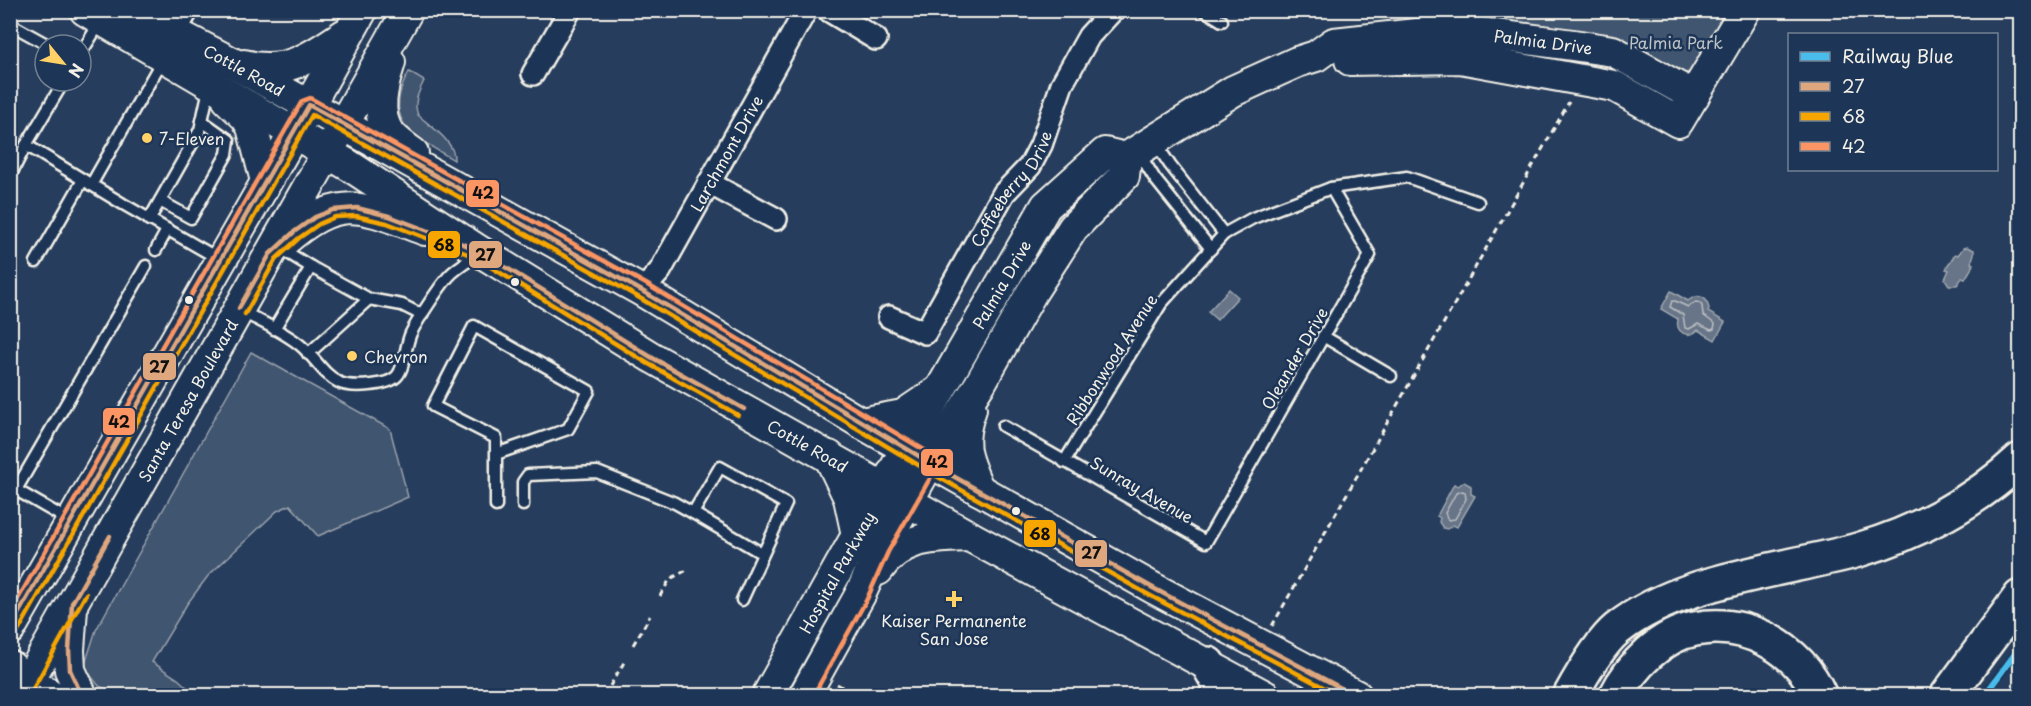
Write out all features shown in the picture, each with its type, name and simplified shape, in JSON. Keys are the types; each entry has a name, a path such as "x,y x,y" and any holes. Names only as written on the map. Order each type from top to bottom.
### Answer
{"highway":[{"path":"1570,696 1584,669 1616,630 1644,612 1676,596 1753,574 1858,550 1899,536 1935,519 1976,494 2020,460"},
{"path":"1947,696 2020,597"},
{"path":"1616,696 1623,682 1638,664 1658,646 1676,635 1694,629 1719,627 1745,631 1782,648 1799,662 1813,681 1820,696"},
{"path":"1208,664 1226,696"}],"main road":[{"name":"Cottle Road","path":"131,10 213,86 327,152 478,250 651,357 969,536 1265,696"},
{"path":"1694,96 1745,10"},
{"path":"406,15 388,69 381,101 383,118 390,134 450,184"},
{"name":"Santa Teresa Boulevard","path":"17,680 72,603 406,15"},
{"name":"Cottle Road","path":"93,16 172,47 229,61 642,291 918,456 1153,588 1358,696"},
{"path":"229,61 260,69 289,66 313,56 356,20"},
{"path":"10,629 20,601 72,522 356,20"},
{"name":"Palmia Drive","path":"918,456 942,389 1046,206 1105,153 1139,149 1233,91 1297,62 1317,56 1336,60 1466,33 1613,51 1694,96 1678,122 1614,86 1581,80 1466,33"},
{"path":"213,86 246,117 252,127 266,181"},
{"name":"Palmia Drive","path":"918,456 980,384 1032,292 1072,228 1124,176 1139,149"},
{"path":"274,250 315,217 348,207 389,216 478,250"},
{"path":"979,490 968,465 963,446 963,433 980,384"},
{"path":"861,423 903,415 942,389"},
{"path":"829,456 849,498 857,536"},
{"name":"Hospital Parkway","path":"804,696 860,595 881,549 896,495 918,456"},
{"name":"Hospital Parkway","path":"767,696 857,536 896,495"},
{"path":"860,595 882,564 906,544 922,538 969,536"},
{"path":"72,603 70,670 82,696"},
{"path":"17,680 53,696"}],"street":[{"path":"533,74 570,10"},
{"name":"Larchmont Drive","path":"642,291 660,271 806,10"},
{"path":"828,10 876,39"},
{"name":"Coffeeberry Drive","path":"889,317 925,333 1004,193 1030,166 1041,145 1062,84 1089,36 1113,10"},
{"path":"709,183 776,219"}],"lane":[{"path":"36,262 194,10"},
{"path":"1204,10 1222,21"},
{"path":"87,33 93,16"},
{"path":"10,24 33,37"},
{"path":"149,220 200,129 207,98 213,86"},
{"path":"10,176 57,93"},
{"path":"160,201 191,218 227,154 229,140 202,121"},
{"path":"26,145 149,220 222,260"},
{"path":"1139,149 1170,165 1224,234"},
{"path":"1139,149 1155,179 1211,249"},
{"name":"Ribbonwood Avenue","path":"1064,462 1161,304 1224,234 1253,218 1331,188 1407,177 1478,202"},
{"name":"Oleander Drive","path":"1206,542 1370,255 1331,188"},
{"path":"156,249 167,230"},
{"path":"274,250 311,267 369,299 402,305 422,315"},
{"path":"238,309 290,337 327,375 339,382 350,387 380,384 392,381 403,367 403,357 410,334 422,315 451,273 478,250"},
{"path":"72,522 12,492 146,266"},
{"path":"274,329 311,267"},
{"path":"308,354 369,299"},
{"path":"496,454 568,429 589,391 474,326 433,406 496,438 496,454 496,506"},
{"path":"1323,336 1391,376"},
{"name":"Sunray Avenue","path":"1003,426 1206,542"},
{"path":"693,513 720,467 786,504 742,600"},
{"path":"523,505 523,482 528,475 597,472 675,503 763,554"}],"path":[{"path":"1271,628 1581,80"},
{"path":"660,597 670,579 687,570"},
{"path":"633,645 650,616"},
{"path":"610,686 626,659"},
{"path":"837,684 858,696"}],"green space":[{"name":"Palmia Park","path":"1497,11 1730,11 1697,67 1690,72 1678,74 1505,23"},
{"path":"409,72 424,81 416,102 418,115 447,141 454,153 454,160 426,144 406,127 400,116 398,104 401,89"},
{"path":"251,352 390,429 408,497 318,536 290,505 277,511 208,576 187,604 152,662 189,689 185,695 118,695 99,686 84,667 96,630"}],"water":[{"path":"1963,248 1974,250 1971,263 1974,264 1965,279 1962,278 1957,285 1949,285 1945,279 1949,270 1946,269 1955,254 1958,255"},
{"path":"1229,289 1238,297 1217,320 1208,312"},
{"path":"1671,291 1688,301 1697,296 1706,300 1708,312 1725,322 1715,340 1698,330 1690,334 1680,331 1678,319 1661,309"},
{"path":"1464,482 1471,486 1471,494 1475,496 1457,527 1453,525 1447,529 1443,528 1437,516 1454,484 1458,486"}],"rail line":[{"name":"Blue","path":"1984,696 2020,647"}],"transit line":[{"name":"42","path":"10,613 302,101 310,98 646,284 936,457 937,466 888,552 867,599 813,696"},
{"name":"27","path":"10,628 309,105 642,291 944,471 1153,588 1356,696"},
{"name":"68","path":"17,633 312,115 638,297 940,478 1149,595 1340,696"},
{"name":"27","path":"239,308 270,254 294,232 315,217 333,210 357,208 389,216 476,249 651,357 744,409"},
{"name":"68","path":"245,314 276,259 299,238 319,224 335,217 356,216 387,223 473,256 647,363 738,415"},
{"name":"27","path":"82,696 70,670 72,603 110,536"},
{"name":"68","path":"29,696 86,594"}],"place":[{"name":"7-Eleven","path":"147,138"},
{"name":"Chevron","path":"352,356"},
{"name":"Kaiser Permanente San Jose","path":"954,599"}]}
